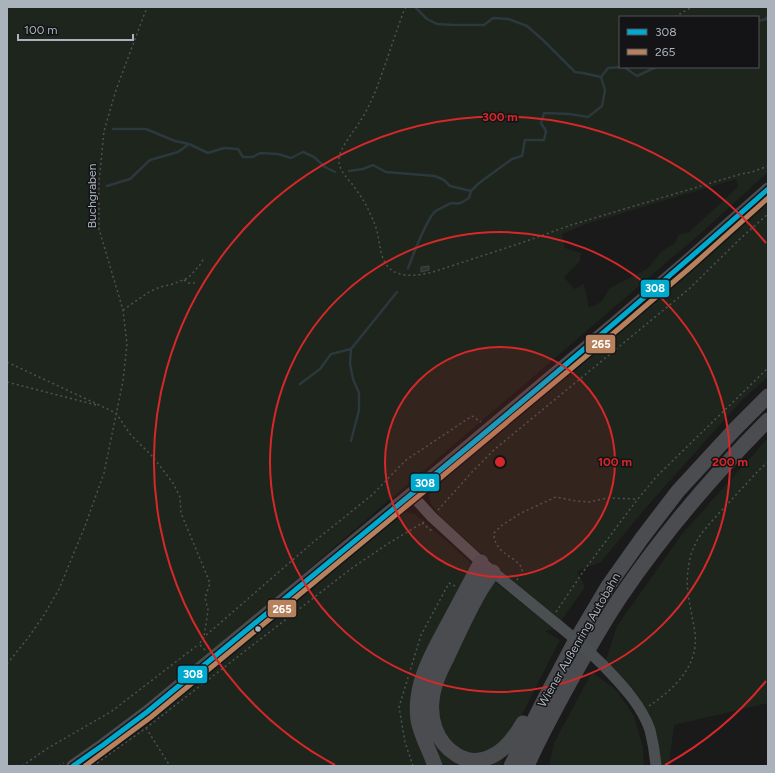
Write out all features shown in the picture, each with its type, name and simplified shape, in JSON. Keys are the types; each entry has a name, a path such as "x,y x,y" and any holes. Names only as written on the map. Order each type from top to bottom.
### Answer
{"highway":[{"name":"Wiener Außenring Autobahn","path":"511,766 573,645 608,586 678,491 735,429 768,396"},
{"name":"Wiener Außenring Autobahn","path":"527,766 548,723 620,597 690,503 768,420"},
{"path":"435,766 418,720 419,694 422,677 430,656 481,562"},
{"path":"493,572 480,591 439,674 432,699 431,711 435,728 445,745 458,756 466,759 482,760 496,754 509,743 525,720 544,700"},
{"path":"537,766 548,723"}],"main road":[{"path":"73,766 147,712 411,494 675,271 768,189"},
{"path":"411,494 427,520 581,644 625,688 641,711 649,729 655,750 656,766"}],"path":[{"name":"Buchgraben","path":"7,664 44,615 59,589 85,526 104,473 123,381 127,344 123,310 99,229 99,182 104,131 116,90 147,7"},
{"path":"406,7 374,97 345,145 339,160 343,173 365,203 375,224 385,262 397,273 419,275 433,272 571,225 768,166"},
{"path":"677,16 692,7"},
{"path":"93,766 146,728 352,568 427,520 495,449 689,289 742,237 768,214"},
{"path":"123,310 149,292 188,278 204,258"},
{"path":"184,279 189,283 195,283"},
{"path":"7,362 116,413 130,434 152,456 173,483 180,497 181,513 210,583 205,598 208,610 204,637"},
{"path":"555,622 585,569 637,500 662,471 768,368"},
{"path":"7,382 102,407"},
{"path":"22,766 48,748 112,711 199,644 204,637 306,549 372,495 406,460 472,416 483,422 489,428"},
{"path":"641,711 672,688 680,680 693,658 695,634 686,580 692,550 698,539 707,528 768,462"},
{"path":"512,587 522,573 522,568 502,551 495,542 494,533 501,526 522,513 556,497 589,502 607,498 637,500"},
{"path":"427,520 434,533"},
{"path":"413,766 405,742 399,707 421,635 449,583 454,586"},
{"path":"199,644 214,657"},
{"path":"146,728 170,766"}],"shaded area":[{"path":"7,7 768,7 768,172 702,232 275,598 284,608 394,515 400,512 415,514 472,564 555,629 545,631 560,640 519,720 500,766 7,766","holes":["736,179 738,187 688,233 679,234 675,243 662,251 647,269 610,288 601,302 589,308 584,284 574,289 564,277 580,261 581,253 565,248 562,234 586,224"]},
{"path":"768,195 768,377 744,398 649,504 601,562 577,571 585,587 561,621 444,520 432,506 429,499 432,488 434,484 494,430"},
{"path":"768,438 768,703 674,725 669,766 660,766 650,715 637,694 606,660 617,626 682,534"},
{"path":"592,672 616,690 634,716 643,747 644,766 549,766 554,743"}],"building":[{"path":"429,266 429,270 421,272 421,267"}],"waterway":[{"path":"415,7 427,19 437,24 484,25 493,18 508,19 527,26 575,72 601,77"},
{"path":"759,21 766,19 768,16"},
{"path":"408,268 425,228 437,210 451,203 459,203 469,198 471,191 479,183 512,159 522,156 525,140 544,140 546,131 541,123 544,113 570,114 588,117 602,106 605,90 601,77 608,68 619,67"},
{"path":"625,68 637,76 654,68"},
{"path":"113,129 146,129 175,141 189,144 208,153 224,148 238,149 243,157 253,157 260,153 278,154 291,158 303,152 314,157 325,167 335,172"},
{"path":"107,186 130,179 150,160 178,152 189,144"},
{"path":"349,171 363,169 373,165 386,172 435,176 444,180 450,186 471,191"},
{"path":"300,384 320,369 331,354 351,349 397,292"},
{"path":"351,349 350,364 353,379 359,393 359,410 351,441"}],"transit line":[{"name":"308","path":"73,766 147,712 382,518 538,388 768,189"},
{"name":"265","path":"85,766 151,717 415,499 621,327 768,198"}]}
